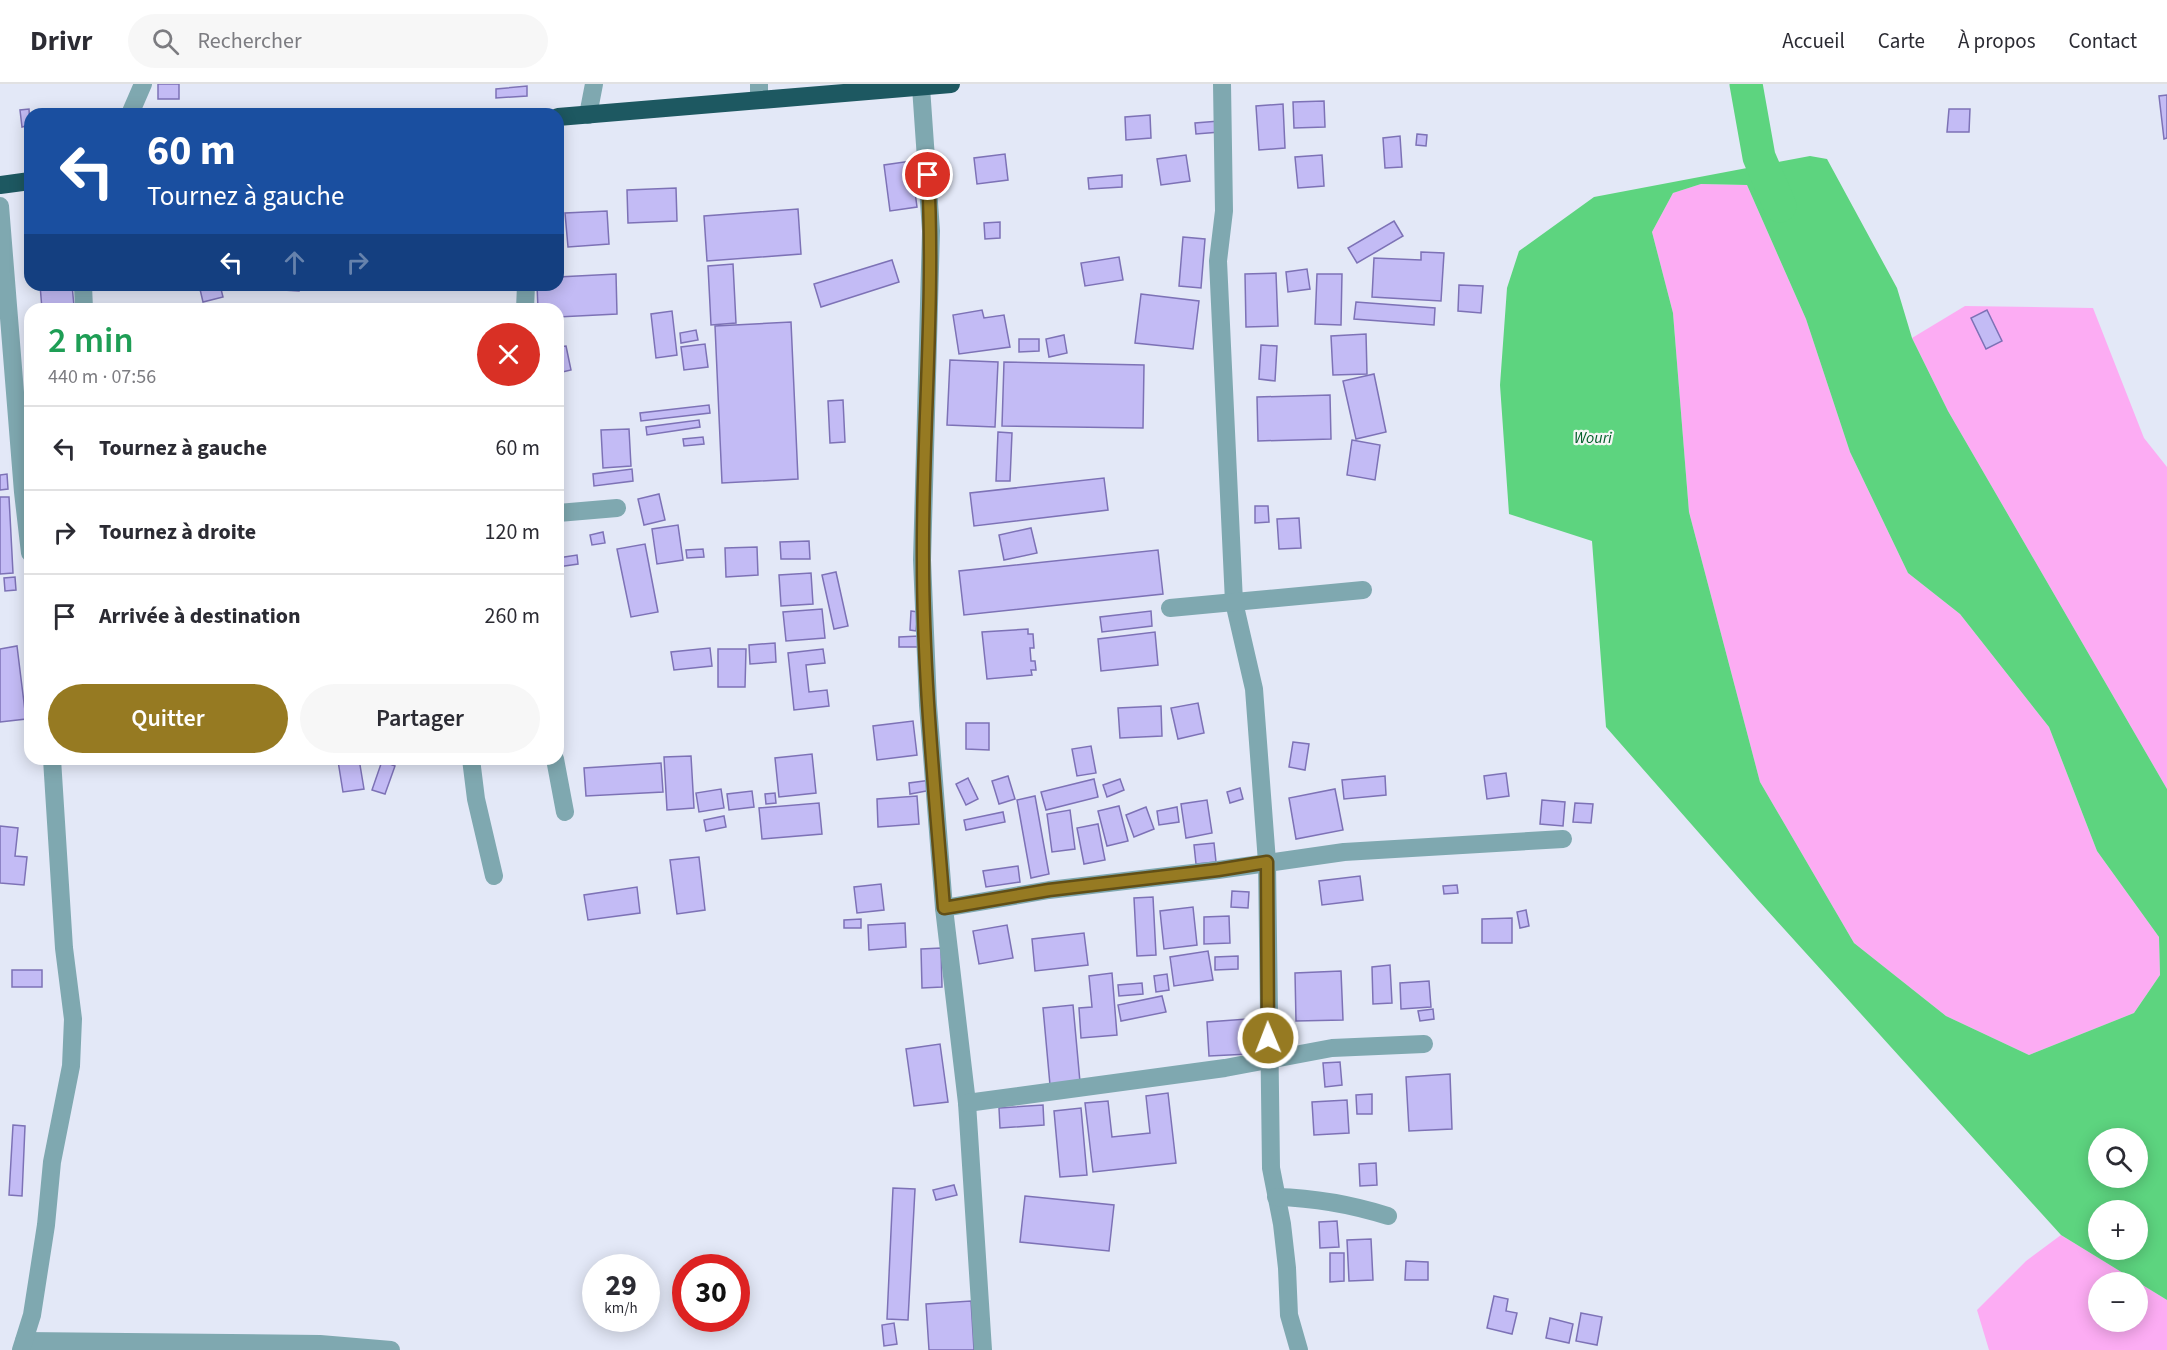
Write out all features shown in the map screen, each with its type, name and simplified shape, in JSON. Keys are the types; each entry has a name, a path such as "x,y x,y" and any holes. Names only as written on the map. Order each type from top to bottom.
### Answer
{"highway":[{"path":"564,117 759,92 951,84"},
{"path":"0,185 24,182"}],"street":[{"path":"133,108 143,84"},
{"path":"588,115 594,84"},
{"path":"1222,84 1224,211 1218,261 1234,602 1254,689 1267,862 1271,1168 1287,1268 1289,1316 1298,1350"},
{"path":"932,85 923,571 928,705 944,908 967,1103 983,1350"},
{"path":"0,206 24,484"},
{"path":"564,512 617,508"},
{"path":"1170,608 1363,590"},
{"path":"53,765 59,836 64,948 73,1019 71,1066 52,1162 46,1225 32,1315 23,1345 320,1344 391,1350"},
{"path":"472,765 476,799 494,876"},
{"path":"556,765 565,812"},
{"path":"944,908 1049,890 1385,848 1406,849 1563,839"},
{"path":"967,1103 1268,1060 1332,1048 1424,1044"},
{"path":"1276,1197 1313,1198 1358,1206 1388,1215"}],"shaded area":[{"path":"1701,184 1747,185 1806,319 1850,452 1908,573 1960,614 2049,727 2097,851 2159,937 2160,975 2134,1013 2029,1055 1946,1016 1854,943 1760,782 1689,512 1673,313 1652,232 1673,193"},
{"path":"1965,306 2093,308 2144,438 2167,467 2167,789 1948,411 1912,338"},
{"path":"2061,1235 2088,1251 2088,1260 2102,1260 2122,1272 2088,1272 2088,1332 2148,1332 2148,1288 2167,1300 2167,1350 1989,1350 1977,1310 2026,1261"}],"water":[{"name":"Wouri","path":"1810,156 1827,159 1897,288 1912,338 1948,411 2167,789 2167,1300 2148,1288 2148,1272 2121,1272 2102,1260 2148,1260 2148,1200 2088,1200 2088,1252 2061,1235 1757,899 1606,727 1592,541 1509,514 1500,385 1507,288 1519,251 1594,197","holes":["1701,184 1747,185 1806,319 1850,452 1908,573 1960,614 2049,727 2097,851 2159,937 2160,975 2134,1013 2029,1055 1946,1016 1854,943 1760,782 1689,512 1673,313 1652,232 1673,193"]}],"building":[{"path":"158,84 179,84 179,99 158,99"},
{"path":"527,86 527,96 496,98 496,89"},
{"path":"2167,95 2167,138 2164,139 2159,96"},
{"path":"1324,101 1325,127 1294,128 1293,102"},
{"path":"1283,104 1285,148 1259,150 1256,106"},
{"path":"1949,109 1970,109 1969,132 1947,132"},
{"path":"20,110 24,110 24,126 22,127"},
{"path":"1150,115 1151,138 1126,140 1125,117"},
{"path":"1219,121 1220,132 1196,134 1195,123"},
{"path":"1417,134 1427,135 1426,146 1416,145"},
{"path":"1400,136 1402,167 1385,168 1383,138"},
{"path":"1005,154 1008,180 977,184 974,158"},
{"path":"1186,155 1190,181 1161,185 1157,159"},
{"path":"1322,155 1324,186 1298,188 1295,157"},
{"path":"911,161 917,207 890,211 884,165"},
{"path":"1122,175 1122,187 1089,189 1088,178"},
{"path":"676,188 677,221 628,223 627,190"},
{"path":"798,209 801,254 707,261 704,216"},
{"path":"607,211 609,244 568,247 565,213"},
{"path":"1394,221 1403,236 1357,263 1348,248"},
{"path":"1000,222 1000,238 985,239 984,223"},
{"path":"1183,237 1205,239 1201,288 1179,286"},
{"path":"1421,252 1444,253 1441,301 1372,297 1374,258 1421,260"},
{"path":"1119,257 1123,280 1085,286 1081,263"},
{"path":"892,260 899,282 821,307 814,284"},
{"path":"733,264 736,323 711,325 708,266"},
{"path":"1307,269 1310,289 1288,292 1286,272"},
{"path":"1276,273 1278,326 1246,327 1245,274"},
{"path":"616,274 617,314 564,317 564,303 538,303 537,291 564,291 564,277"},
{"path":"1317,274 1342,274 1341,325 1315,324"},
{"path":"1459,285 1483,286 1481,313 1458,311"},
{"path":"40,291 73,291 74,303 42,303"},
{"path":"200,291 222,291 223,297 203,302"},
{"path":"1141,294 1199,301 1193,349 1135,343"},
{"path":"1356,302 1435,308 1434,325 1354,319"},
{"path":"982,310 984,318 1004,315 1010,347 959,354 953,315"},
{"path":"1987,310 2002,341 1986,349 1971,318"},
{"path":"672,311 677,355 656,358 651,314"},
{"path":"791,322 798,479 722,483 715,326"},
{"path":"696,330 698,340 681,343 680,333"},
{"path":"1366,334 1367,374 1333,375 1331,336"},
{"path":"1064,335 1067,353 1049,357 1046,339"},
{"path":"1019,339 1039,339 1039,351 1019,352"},
{"path":"705,344 708,367 684,370 681,347"},
{"path":"1261,345 1277,346 1275,381 1259,379"},
{"path":"564,346 566,346 571,370 564,372"},
{"path":"950,360 998,362 995,427 947,425"},
{"path":"1004,362 1144,365 1143,428 1002,426"},
{"path":"1374,374 1386,432 1356,439 1343,381"},
{"path":"1330,395 1331,439 1258,441 1257,397"},
{"path":"843,400 845,442 830,443 828,401"},
{"path":"709,405 710,413 641,421 640,413"},
{"path":"699,420 700,427 647,435 646,427"},
{"path":"629,429 631,466 603,468 601,430"},
{"path":"998,432 1012,433 1010,481 996,481"},
{"path":"703,437 704,444 684,446 683,439"},
{"path":"1352,440 1380,445 1375,480 1347,475"},
{"path":"632,469 633,481 594,486 593,474"},
{"path":"7,474 8,489 0,490 0,475"},
{"path":"1104,478 1108,510 974,526 970,493"},
{"path":"659,494 665,520 644,525 638,499"},
{"path":"0,497 9,497 13,573 0,574"},
{"path":"1255,506 1268,506 1269,522 1255,523"},
{"path":"1299,518 1301,548 1279,549 1277,519"},
{"path":"678,525 683,560 657,564 652,529"},
{"path":"1031,528 1037,553 1004,560 999,535"},
{"path":"603,532 605,543 592,545 590,535"},
{"path":"809,541 810,559 781,559 780,542"},
{"path":"645,544 658,612 631,617 617,549"},
{"path":"757,547 758,575 726,577 725,548"},
{"path":"703,549 704,557 687,558 686,550"},
{"path":"1158,550 1163,594 964,615 959,571"},
{"path":"577,555 578,564 564,566 564,557"},
{"path":"836,572 848,626 834,629 822,575"},
{"path":"811,573 813,604 781,606 779,575"},
{"path":"15,577 16,590 5,591 4,578"},
{"path":"822,609 825,638 786,641 783,612"},
{"path":"911,611 918,612 916,631 910,630"},
{"path":"1151,611 1152,626 1102,632 1100,617"},
{"path":"1028,629 1028,634 1033,634 1034,648 1030,648 1031,661 1035,661 1036,670 1031,670 1032,675 987,679 982,632"},
{"path":"1155,632 1158,665 1101,671 1098,639"},
{"path":"919,636 919,647 899,647 899,637"},
{"path":"775,643 776,662 750,664 749,645"},
{"path":"17,646 24,719 0,722 0,649"},
{"path":"710,648 712,666 674,670 671,652"},
{"path":"718,649 746,649 745,687 718,687"},
{"path":"823,649 825,663 806,665 809,692 827,690 829,706 794,710 788,653"},
{"path":"1198,703 1204,733 1178,739 1171,708"},
{"path":"1161,706 1162,736 1120,738 1118,708"},
{"path":"913,721 917,755 877,760 873,726"},
{"path":"966,723 989,723 989,750 966,749"},
{"path":"1293,742 1309,744 1305,770 1289,767"},
{"path":"1091,746 1096,773 1077,776 1072,749"},
{"path":"812,754 816,793 779,797 775,758"},
{"path":"691,756 694,808 667,810 664,757"},
{"path":"661,763 663,792 586,796 584,768"},
{"path":"339,765 360,765 364,789 343,792"},
{"path":"381,765 395,766 385,794 372,790"},
{"path":"1506,773 1509,796 1487,799 1484,776"},
{"path":"1008,776 1015,799 999,804 992,781"},
{"path":"1385,776 1386,795 1344,799 1342,780"},
{"path":"968,778 978,799 966,805 956,784"},
{"path":"1094,779 1098,797 1046,810 1041,792"},
{"path":"1120,779 1124,790 1107,797 1103,785"},
{"path":"931,780 932,790 910,794 909,783"},
{"path":"1240,788 1243,799 1230,803 1227,792"},
{"path":"721,789 724,808 699,812 696,793"},
{"path":"1335,789 1343,830 1296,839 1289,798"},
{"path":"752,791 754,807 729,810 727,794"},
{"path":"775,793 776,803 766,804 765,794"},
{"path":"917,796 919,824 878,827 877,799"},
{"path":"1035,796 1049,874 1031,878 1017,800"},
{"path":"1207,800 1212,833 1186,838 1181,804"},
{"path":"1542,800 1565,802 1563,826 1540,824"},
{"path":"819,803 822,834 762,839 759,808"},
{"path":"1575,803 1593,804 1591,823 1573,822"},
{"path":"1119,806 1128,841 1107,846 1098,811"},
{"path":"1146,807 1154,829 1134,837 1126,815"},
{"path":"1177,807 1179,822 1159,825 1157,811"},
{"path":"1070,810 1075,849 1052,852 1047,814"},
{"path":"1003,812 1005,822 966,830 964,820"},
{"path":"724,816 726,827 706,831 704,820"},
{"path":"1098,824 1105,860 1084,864 1077,828"},
{"path":"0,826 18,828 15,856 27,857 24,885 0,883"},
{"path":"1214,843 1216,862 1196,864 1194,845"},
{"path":"699,857 705,910 677,914 670,860"},
{"path":"1018,866 1020,882 986,887 983,871"},
{"path":"1360,876 1363,900 1322,905 1319,881"},
{"path":"881,884 884,910 857,913 854,887"},
{"path":"1457,885 1458,893 1444,894 1443,886"},
{"path":"637,887 640,913 588,920 584,895"},
{"path":"1232,891 1249,892 1248,908 1231,907"},
{"path":"1153,897 1156,955 1137,956 1134,898"},
{"path":"1193,907 1197,945 1164,949 1160,911"},
{"path":"1526,910 1529,926 1520,928 1517,912"},
{"path":"1229,916 1230,943 1204,944 1204,917"},
{"path":"1512,918 1512,943 1482,943 1482,919"},
{"path":"861,919 861,928 844,928 844,920"},
{"path":"905,923 906,947 869,950 868,925"},
{"path":"1007,925 1013,958 979,964 973,931"},
{"path":"1084,933 1088,965 1035,971 1032,939"},
{"path":"941,948 942,987 922,988 921,949"},
{"path":"1208,951 1213,980 1174,986 1170,957"},
{"path":"1238,956 1238,969 1215,970 1215,957"},
{"path":"1390,965 1392,1003 1373,1004 1372,967"},
{"path":"12,970 42,970 42,987 12,987"},
{"path":"1341,971 1343,1020 1296,1021 1295,973"},
{"path":"1112,973 1117,1035 1081,1038 1079,1008 1092,1007 1089,976"},
{"path":"1167,974 1169,990 1156,992 1154,976"},
{"path":"1429,981 1431,1007 1401,1009 1400,983"},
{"path":"1142,983 1143,994 1119,996 1118,985"},
{"path":"1162,996 1166,1012 1121,1021 1118,1005"},
{"path":"1073,1005 1080,1082 1050,1085 1043,1008"},
{"path":"1433,1009 1434,1019 1420,1021 1418,1011"},
{"path":"1247,1019 1249,1054 1209,1056 1207,1022"},
{"path":"940,1044 948,1102 914,1106 906,1049"},
{"path":"1340,1062 1342,1085 1325,1087 1323,1063"},
{"path":"1450,1074 1452,1129 1409,1131 1406,1077"},
{"path":"1168,1093 1176,1163 1093,1172 1085,1103 1108,1101 1112,1137 1150,1133 1146,1096"},
{"path":"1372,1094 1372,1114 1357,1114 1356,1095"},
{"path":"1347,1100 1349,1133 1314,1135 1312,1102"},
{"path":"1043,1105 1044,1125 1000,1128 999,1108"},
{"path":"1081,1108 1087,1175 1060,1177 1054,1111"},
{"path":"13,1125 25,1126 22,1196 9,1195"},
{"path":"1376,1163 1377,1185 1360,1186 1359,1164"},
{"path":"954,1185 957,1195 936,1200 933,1190"},
{"path":"893,1188 915,1189 908,1320 887,1319"},
{"path":"1025,1196 1114,1205 1109,1251 1020,1242"},
{"path":"1337,1221 1339,1247 1320,1248 1319,1222"},
{"path":"1371,1239 1373,1280 1349,1281 1347,1240"},
{"path":"1330,1253 1344,1253 1344,1281 1330,1282"},
{"path":"1406,1261 1428,1262 1428,1280 1405,1280"},
{"path":"1494,1296 1508,1299 1506,1311 1517,1313 1512,1334 1487,1328"},
{"path":"971,1301 974,1350 929,1350 926,1304"},
{"path":"1581,1313 1602,1317 1597,1345 1576,1341"},
{"path":"1550,1318 1573,1324 1569,1343 1546,1338"},
{"path":"894,1323 897,1344 884,1346 882,1325"}],"waterway":[{"path":"1746,84 1759,157 1780,206"}],"route":[{"path":"928,175 931,231 922,560 928,705 944,908 1049,890 1267,862 1268,1038"}]}
